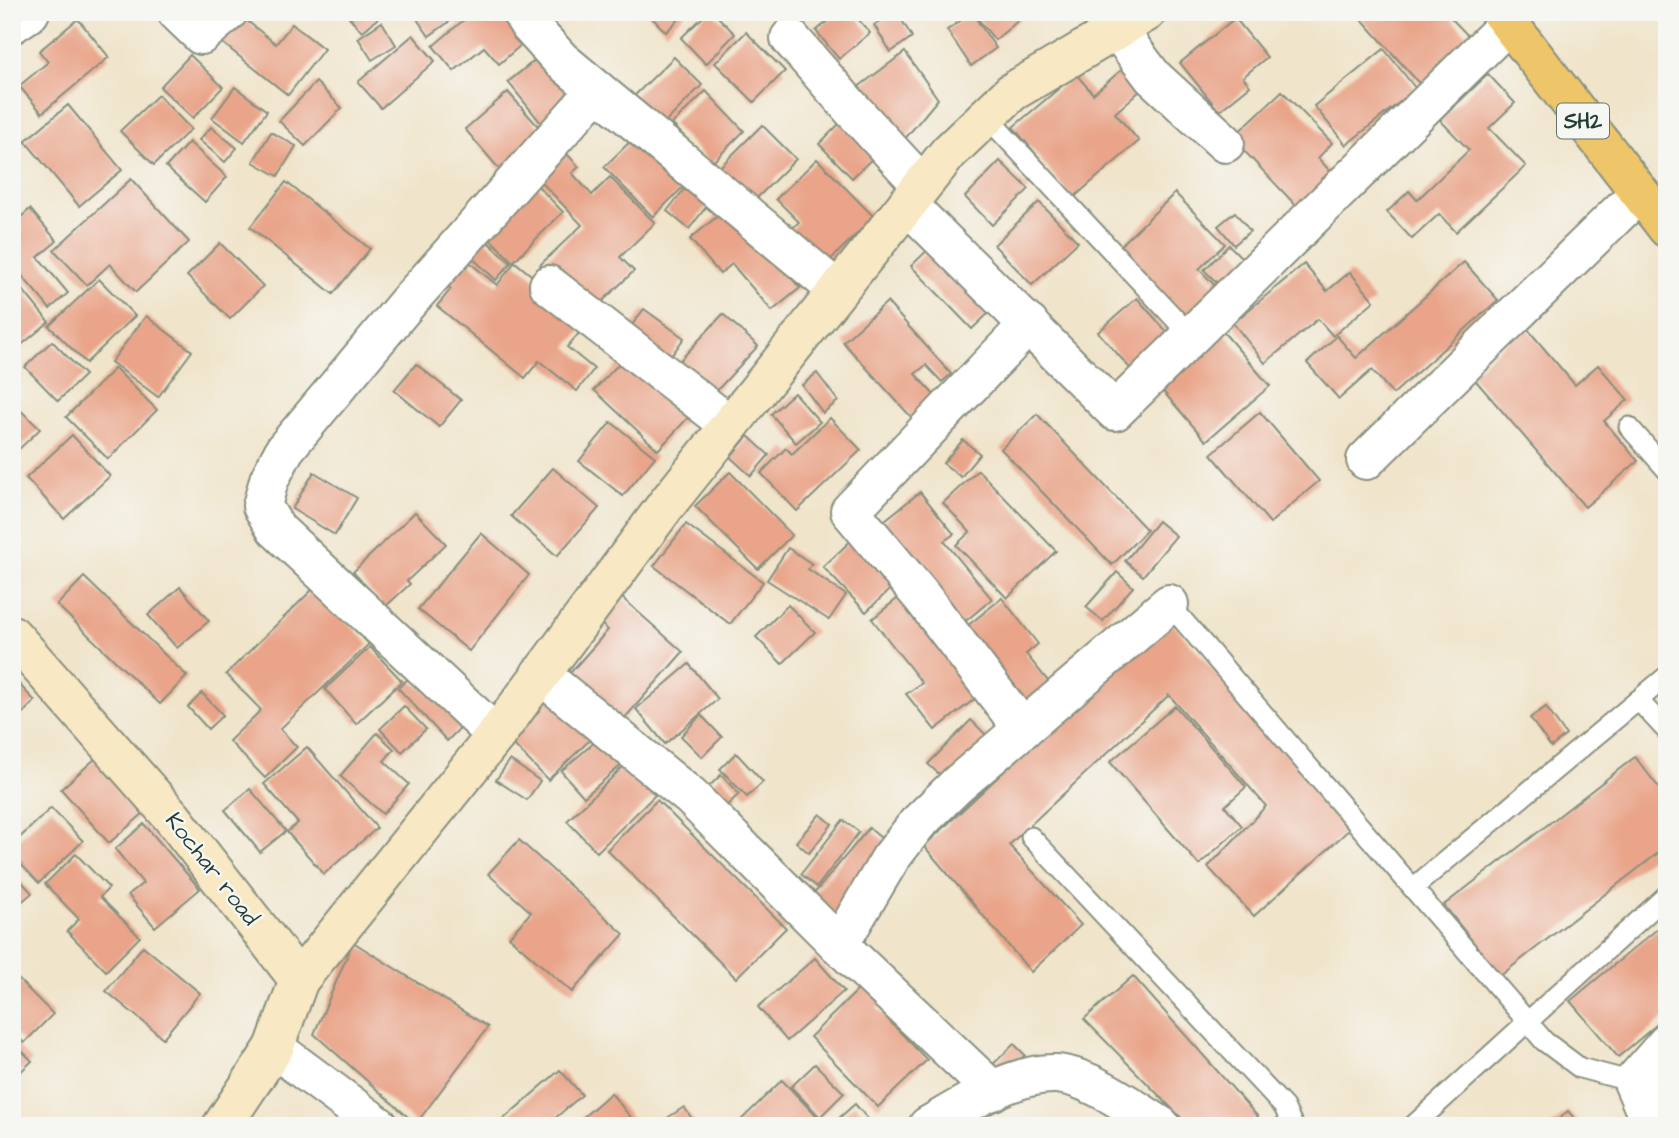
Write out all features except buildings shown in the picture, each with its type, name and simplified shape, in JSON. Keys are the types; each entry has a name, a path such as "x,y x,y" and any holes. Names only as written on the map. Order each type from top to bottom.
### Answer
{"main road":[{"name":"SH2","path":"1504,18 1667,228"}],"street":[{"path":"12,24 30,12"},
{"path":"177,12 201,35 229,12"},
{"path":"521,12 529,25 561,60 837,290"},
{"path":"222,1126 274,1048 299,980 496,735 730,425 949,152 1012,92 1122,18 1153,77 1225,143"},
{"path":"790,38 851,108 915,195 1028,324 1115,411 1504,18"},
{"path":"496,735 276,529 262,506 269,480 285,449 408,302 597,90"},
{"path":"1366,460 1639,193"},
{"path":"549,285 730,425"},
{"path":"1023,729 922,597 850,512 1028,324"},
{"path":"839,945 890,859 917,824 957,785 1169,604"},
{"name":"Kochar road","path":"12,635 172,817 299,980"},
{"path":"540,674 691,797 839,945 993,1091"},
{"path":"1651,1126 1633,1082 1667,1043"},
{"path":"274,1048 379,1126"},
{"path":"928,1126 1025,1077 1056,1074 1090,1084 1161,1126"}],"lane":[{"path":"986,116 1191,336"},
{"path":"1629,426 1667,470"},
{"path":"1169,604 1544,1041 1580,1069 1633,1082"},
{"path":"1413,888 1667,676"},
{"path":"1638,700 1667,731"},
{"path":"1031,837 1284,1107 1293,1126"},
{"path":"1413,1126 1667,895"}]}
